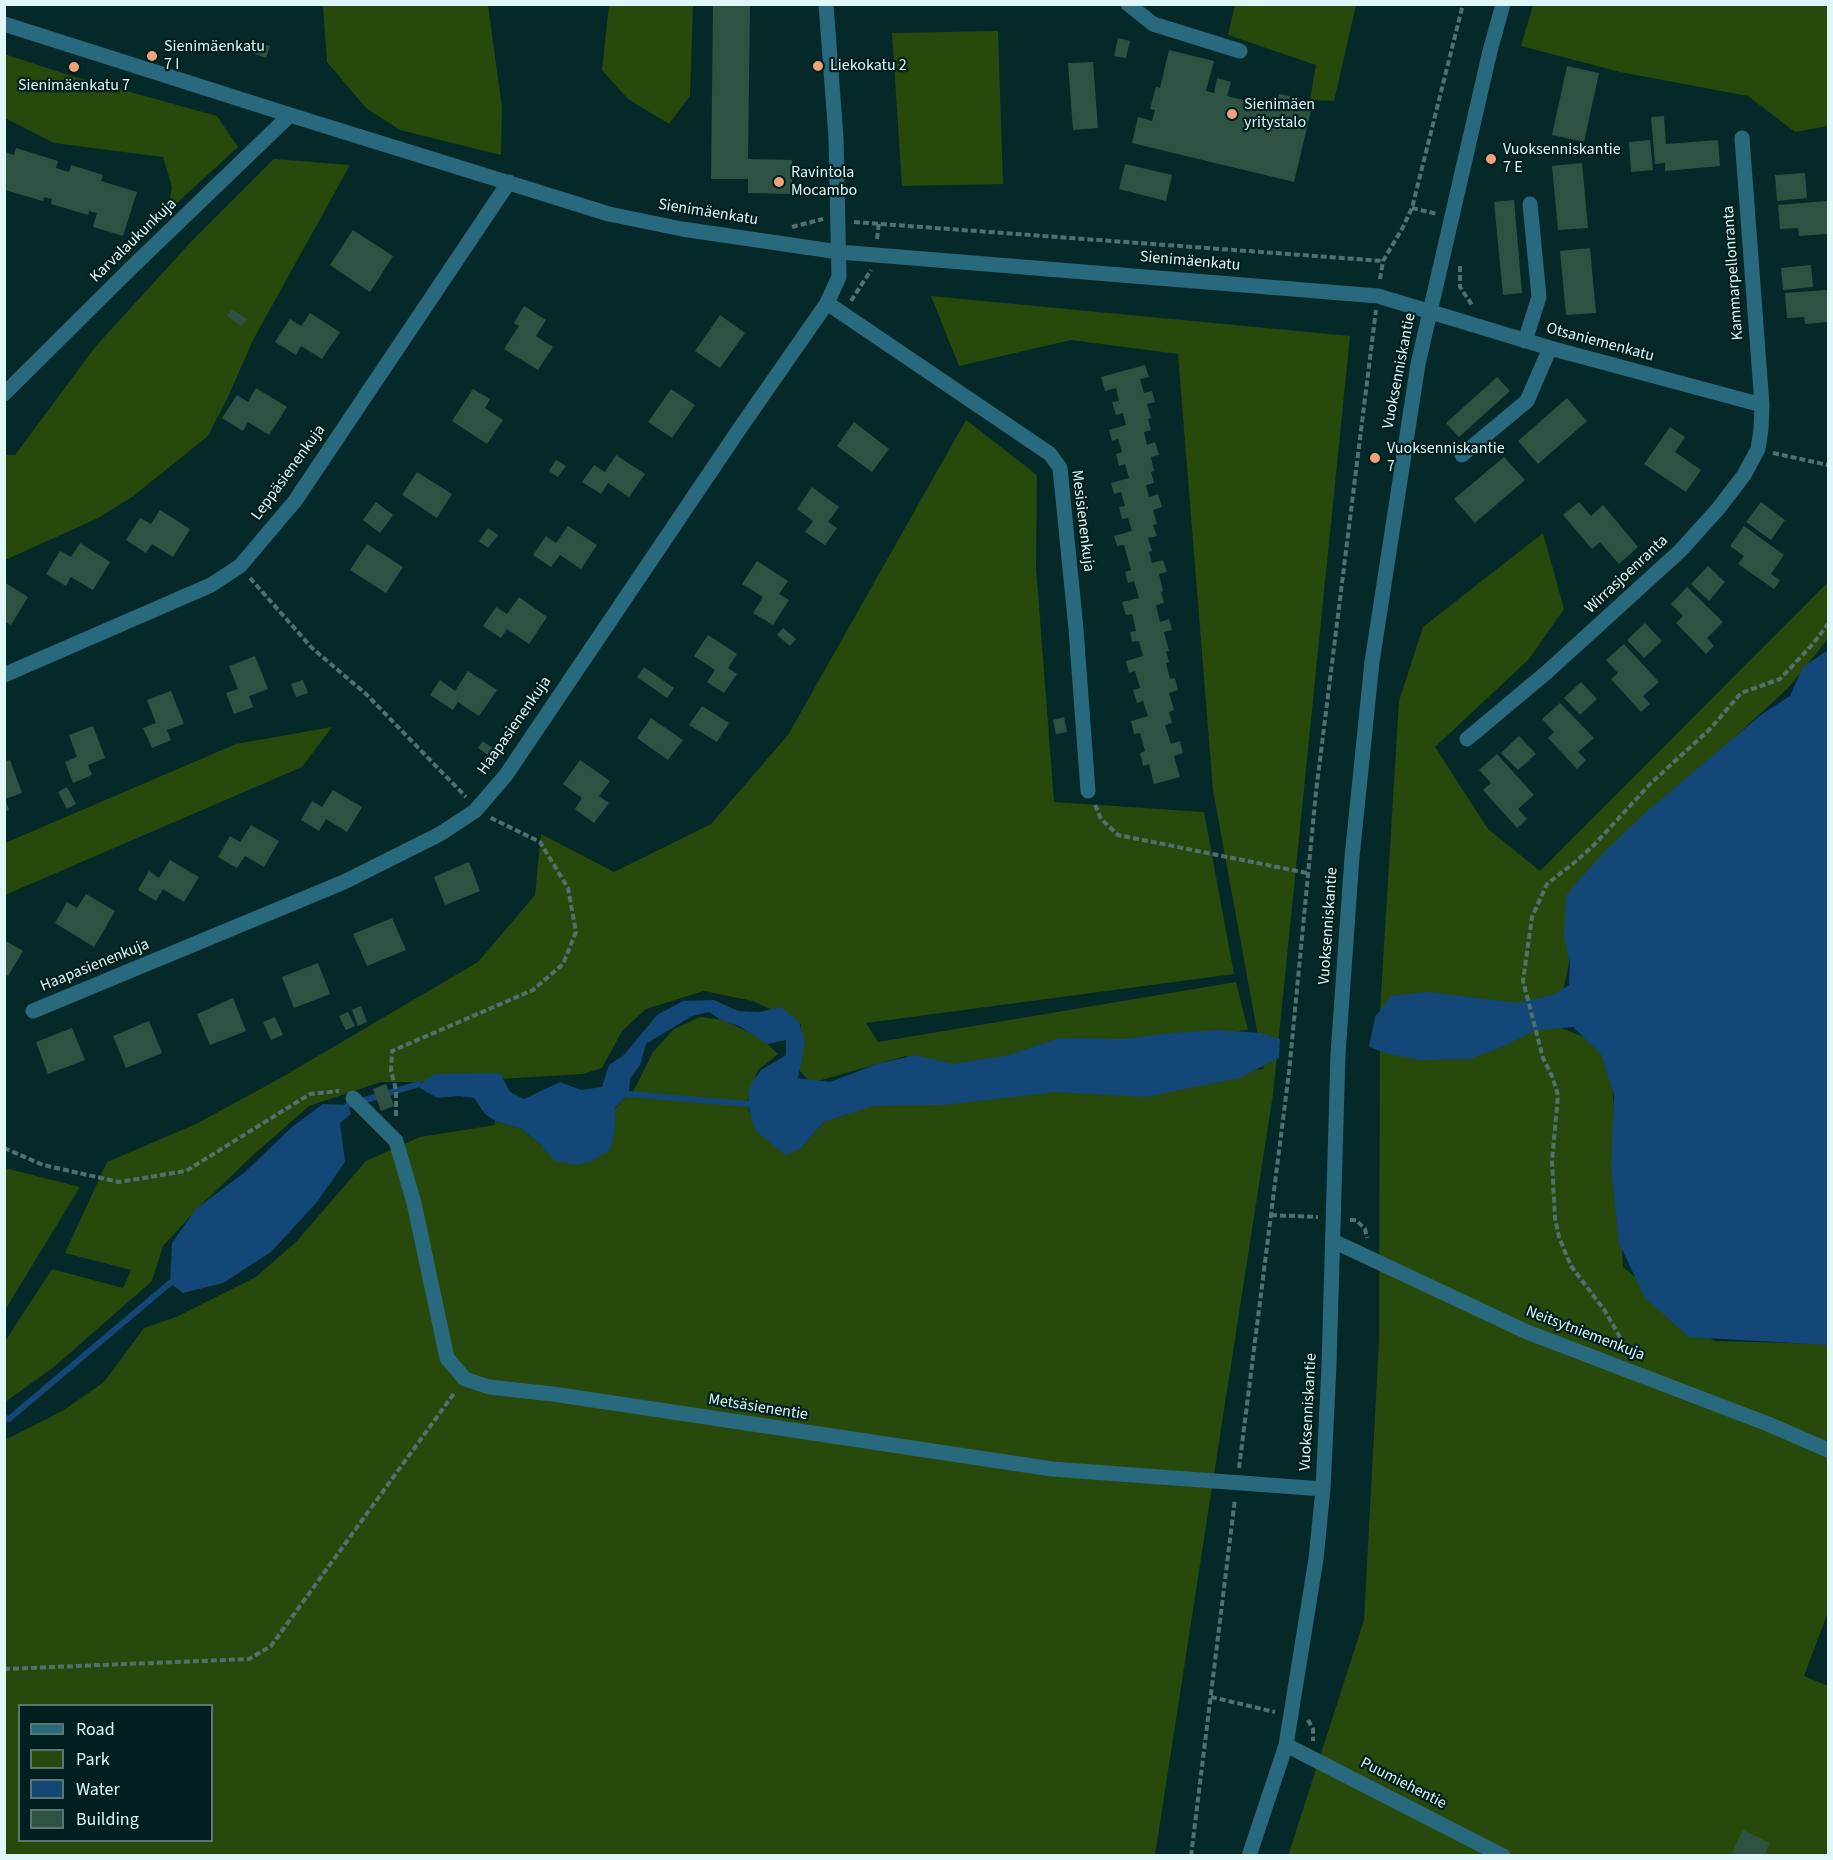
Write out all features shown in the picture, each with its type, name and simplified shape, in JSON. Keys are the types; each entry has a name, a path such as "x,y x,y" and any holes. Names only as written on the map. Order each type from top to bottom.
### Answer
{"street":[{"path":"826,10 841,4"},
{"path":"1128,4 1153,24 1240,51"},
{"name":"Vuoksenniskantie","path":"1249,1856 1286,1745 1316,1559 1323,1488 1329,1365 1338,1054 1352,857 1367,708 1394,513 1418,364 1490,51 1503,4"},
{"name":"Haapasienenkuja","path":"33,1011 344,882 440,834 476,809 506,775 826,303 839,277 836,138 826,10"},
{"name":"Sienimäenkatu","path":"4,24 609,214 653,223 839,252 1378,296 1430,313"},
{"name":"Karvalaukunkuja","path":"4,394 290,115"},
{"name":"Kammarpellonranta","path":"1743,138 1762,405"},
{"name":"Leppäsienenkuja","path":"4,675 201,589 240,567 295,501 509,182"},
{"path":"1525,341 1539,297 1530,204"},
{"name":"Mesisienenkuja","path":"826,303 1050,454 1060,468 1076,628 1088,791"},
{"name":"Otsaniemenkatu","path":"1430,313 1762,405"},
{"path":"1462,455 1527,401 1550,348"},
{"name":"Wirrasjoenranta","path":"1467,739 1547,672 1680,551 1718,509 1744,475 1758,450 1762,405"},
{"path":"353,1098 396,1142 414,1203 447,1358 465,1379"},
{"name":"Neitsytniemenkuja","path":"1333,1241 1527,1332 1768,1424 1828,1450"},
{"name":"Metsäsienentie","path":"465,1379 489,1387 553,1394 1052,1469 1323,1488"},
{"name":"Puumiehentie","path":"1286,1745 1503,1856"}],"path":[{"path":"1191,1856 1289,1072 1307,873 1383,261 1412,208 1463,4"},
{"path":"819,219 1383,261"},
{"path":"1758,450 1828,465"},
{"path":"240,567 312,648 366,694 476,809 540,842 568,888 576,932 563,964 533,990 392,1051 391,1071 396,1090 396,1142"},
{"path":"1644,1376 1605,1311 1571,1266 1559,1237 1555,1218 1552,1161 1558,1095 1538,1041 1522,981 1532,917 1547,884 1600,838 1651,783 1710,729 1741,693 1780,679 1828,624"},
{"path":"1088,791 1101,819 1118,835 1307,873"},
{"path":"4,1148 43,1165 119,1182 186,1171 310,1094 337,1090 353,1098"},
{"path":"4,1669 249,1659 271,1646 465,1379"}],"green space":[{"path":"323,5 488,5 502,108 501,155 400,130 366,108 327,62"},
{"path":"609,5 693,5 690,96 669,124 628,99 602,70"},
{"path":"1235,5 1356,5 1334,101 1310,100 1316,65 1228,35"},
{"path":"1533,5 1828,5 1828,126 1795,132 1748,96 1620,72 1521,46"},
{"path":"998,31 1003,184 902,186 892,33"},
{"path":"4,54 72,76 217,116 238,147 167,212 172,187 163,157 54,143 5,118"},
{"path":"274,159 350,165 253,340 208,436 132,497 96,519 5,560 4,455 15,455 96,346 189,244"},
{"path":"931,296 1350,336 1273,1094 1155,1855 5,1855 4,1438 9,1438 64,1410 104,1382 144,1328 176,1317 256,1277 296,1242 366,1161 420,1137 495,1125 495,1121 522,1129 548,1152 611,1113 629,1094 632,1094 653,1052 674,1029 700,1017 724,1020 762,1039 778,1054 758,1070 746,1104 748,1104 749,1112 800,1149 824,1122 848,1114 866,1104 916,1096 1264,1069 1213,790 1178,354 1071,340 959,366"},
{"path":"966,420 1037,475 1036,567 1054,802 1204,812 1234,974 866,1023 878,1042 1236,982 1248,1030 1105,1044 999,1068 924,1064 906,1056 811,1083 798,1069 801,1024 753,1001 704,991 646,1009 622,1031 602,1068 583,1074 448,1082 381,1082 309,1106 251,1157 199,1207 163,1246 152,1281 54,1367 5,1402 4,1343 52,1269 123,1288 131,1270 65,1253 107,1162 196,1124 277,1080 478,962 535,895 541,834 614,872 711,824 788,735"},
{"path":"1543,533 1564,609 1529,659 1435,747 1488,829 1540,871 1828,582 1828,639 1788,688 1576,884 1569,963 1556,1026 1610,1047 1623,1267 1714,1341 1828,1344 1828,1612 1804,1676 1828,1686 1828,1855 1288,1856 1364,1620 1379,1341 1380,1011 1399,701 1423,627"},
{"path":"332,727 302,767 5,895 5,843 236,744"},
{"path":"4,1168 80,1187 5,1310"}],"water":[{"path":"1828,650 1828,1345 1689,1337 1645,1298 1619,1243 1611,1167 1614,1095 1601,1054 1573,1027 1535,1030 1507,1045 1470,1059 1421,1060 1388,1054 1369,1047 1375,1017 1391,996 1428,992 1518,1003 1553,995 1569,985 1570,963 1564,935 1566,895 1603,853 1647,811 1762,714 1790,696 1803,667"},
{"path":"714,1000 738,1011 759,1012 781,1007 799,1022 805,1043 798,1078 830,1082 877,1064 916,1055 953,1064 1009,1055 1059,1038 1124,1039 1221,1030 1261,1033 1280,1039 1279,1058 1239,1078 1146,1097 1055,1092 944,1105 873,1106 824,1122 800,1149 785,1155 755,1130 748,1104 749,1087 761,1070 786,1055 786,1040 767,1044 739,1026 721,1020 709,1012 692,1016 646,1044 640,1065 630,1079 629,1094 615,1108 615,1130 610,1150 592,1161 577,1165 555,1161 522,1129 495,1121 485,1114 474,1098 459,1096 437,1098 417,1086 435,1074 500,1073 510,1092 524,1099 560,1082 581,1090 602,1087 609,1065 624,1055 657,1015 683,1001"},
{"path":"323,1104 348,1105 351,1114 340,1123 345,1162 317,1202 271,1252 223,1283 183,1293 170,1283 172,1243 196,1209 245,1172 292,1127"}],"building":[{"path":"713,4 750,4 748,159 792,160 792,194 748,193 748,179 711,179"},
{"path":"1118,38 1130,41 1126,58 1114,56"},
{"path":"257,42 270,46 266,58 253,53"},
{"name":"Sienimäen yritystalo","path":"1169,50 1214,61 1206,91 1214,93 1217,78 1231,82 1227,96 1276,108 1279,94 1290,96 1288,105 1311,111 1294,182 1132,143 1138,117 1152,121 1155,110 1150,109 1156,87 1160,88"},
{"path":"1093,62 1098,128 1073,130 1068,63"},
{"path":"1567,66 1599,73 1584,142 1552,135"},
{"path":"1664,116 1666,144 1718,140 1720,166 1665,171 1665,163 1655,164 1651,117"},
{"path":"1650,140 1653,170 1631,172 1629,142"},
{"path":"16,148 58,161 56,168 69,172 71,165 103,175 101,181 137,192 123,236 93,227 97,213 89,211 88,215 51,204 52,199 44,197 43,201 5,190 7,185 4,184 4,152 14,155"},
{"path":"1582,163 1588,228 1558,230 1552,166"},
{"path":"1125,164 1172,175 1166,201 1119,189"},
{"path":"1805,173 1807,198 1777,201 1775,175"},
{"path":"1514,200 1522,293 1503,295 1494,202"},
{"path":"1827,201 1828,234 1799,236 1798,228 1780,229 1778,205"},
{"path":"353,230 393,256 370,292 330,265"},
{"path":"1590,248 1596,313 1566,315 1560,251"},
{"path":"1811,265 1813,287 1783,290 1781,268"},
{"path":"1827,290 1828,322 1805,324 1804,317 1787,318 1785,293"},
{"path":"524,306 546,320 536,336 553,347 538,370 504,349 519,326 514,323"},
{"path":"232,309 247,319 241,326 227,316"},
{"path":"310,313 340,332 322,359 301,346 296,355 275,342 290,319 301,326"},
{"path":"720,315 745,333 720,368 695,351"},
{"path":"1145,365 1149,377 1140,379 1144,393 1152,391 1155,402 1147,404 1151,418 1148,419 1151,430 1144,432 1147,445 1155,442 1159,455 1151,457 1154,483 1146,485 1149,497 1158,494 1162,507 1153,510 1157,524 1153,525 1157,536 1148,538 1152,551 1149,552 1152,563 1163,560 1167,572 1159,574 1164,603 1156,605 1160,622 1169,619 1172,630 1164,632 1169,651 1166,651 1169,662 1166,663 1170,679 1175,678 1178,690 1169,693 1174,710 1169,712 1172,723 1165,725 1171,744 1180,741 1183,753 1174,756 1180,777 1154,784 1149,764 1143,766 1140,753 1145,751 1140,733 1134,734 1131,721 1148,716 1143,701 1137,703 1133,690 1140,688 1135,671 1129,673 1126,661 1143,656 1139,641 1132,642 1130,632 1136,631 1132,614 1126,615 1122,602 1139,598 1134,581 1128,583 1125,572 1131,570 1124,545 1117,546 1114,536 1132,531 1128,518 1122,519 1119,507 1125,506 1121,492 1114,494 1111,483 1129,478 1125,464 1119,466 1116,454 1122,452 1118,439 1112,441 1109,430 1126,425 1123,413 1116,415 1112,402 1119,401 1116,388 1105,391 1101,377"},
{"path":"1497,377 1510,391 1459,437 1446,423"},
{"path":"256,388 287,407 269,435 248,422 243,431 222,418 237,395 248,402"},
{"path":"473,389 490,399 485,408 503,420 487,444 452,421"},
{"path":"671,389 695,405 672,438 648,422"},
{"path":"1567,398 1587,421 1538,464 1518,441"},
{"path":"854,422 889,449 872,472 837,446"},
{"path":"1670,427 1685,437 1675,452 1701,470 1686,492 1644,464"},
{"path":"616,455 645,474 629,497 608,483 601,494 582,482 594,465 605,472"},
{"path":"1504,457 1525,480 1475,523 1454,499"},
{"path":"556,460 566,466 558,477 549,471"},
{"path":"417,472 452,494 437,518 402,495"},
{"path":"812,487 839,507 828,522 837,528 825,545 805,532 813,521 797,509"},
{"path":"376,502 393,515 380,533 363,520"},
{"path":"1579,502 1591,516 1603,505 1638,547 1619,564 1600,542 1592,549 1563,515"},
{"path":"1761,502 1785,520 1771,540 1746,522"},
{"path":"160,510 190,529 173,557 152,544 146,553 126,540 140,518 151,524"},
{"path":"568,526 597,545 581,569 560,555 551,567 533,555 546,536 556,543"},
{"path":"1744,526 1784,555 1771,574 1780,580 1774,589 1738,564 1744,556 1730,546"},
{"path":"488,528 498,535 488,548 479,541"},
{"path":"80,543 110,562 93,590 71,577 66,586 46,574 60,551 71,557"},
{"path":"367,544 403,567 386,593 350,570"},
{"path":"757,561 788,581 779,594 789,600 773,625 753,613 763,597 742,584"},
{"path":"1708,566 1725,582 1709,601 1691,584"},
{"path":"4,582 28,597 11,625 4,621"},
{"path":"1687,587 1723,622 1707,638 1714,646 1706,654 1676,623 1683,616 1671,604"},
{"path":"519,597 547,617 529,644 507,629 501,638 483,626 496,607 507,614"},
{"path":"1645,623 1662,641 1644,658 1627,640"},
{"path":"783,628 796,639 790,646 777,635"},
{"path":"708,635 737,654 728,668 737,674 724,693 707,682 715,670 694,656"},
{"path":"1624,644 1659,682 1643,696 1650,704 1641,712 1611,679 1618,673 1606,660"},
{"path":"255,656 268,689 249,696 253,707 234,714 226,693 238,689 229,666"},
{"path":"644,667 674,688 667,698 637,677"},
{"path":"468,671 497,690 479,716 458,702 453,710 430,695 440,680 455,691"},
{"path":"303,680 308,693 296,697 291,684"},
{"path":"1581,682 1597,699 1580,715 1564,698"},
{"path":"171,691 184,724 167,730 171,740 152,748 143,728 156,723 147,700"},
{"path":"1560,703 1594,738 1578,752 1586,760 1577,769 1548,738 1554,732 1542,719"},
{"path":"702,706 729,723 717,742 689,725"},
{"path":"1064,717 1067,732 1056,734 1053,720"},
{"path":"651,718 683,740 668,760 637,738"},
{"path":"93,726 105,758 88,765 92,775 73,783 65,762 77,757 69,735"},
{"path":"1519,736 1536,754 1518,770 1501,753"},
{"path":"483,741 495,750 491,757 478,748"},
{"path":"1497,754 1534,795 1518,809 1527,819 1517,828 1483,790 1491,783 1479,770"},
{"path":"10,760 22,793 5,799 9,810 4,812 4,762"},
{"path":"580,760 610,781 599,796 609,803 594,823 575,809 582,798 563,784"},
{"path":"67,787 76,804 67,809 58,792"},
{"path":"333,790 362,807 347,832 326,819 319,831 301,820 312,801 322,807"},
{"path":"251,825 279,841 264,867 245,856 237,868 218,857 230,836 240,842"},
{"path":"170,860 199,877 184,902 163,889 156,901 138,890 149,871 159,878"},
{"path":"469,862 480,891 445,905 434,877"},
{"path":"86,894 115,911 94,947 55,923 67,902 77,908"},
{"path":"392,918 406,950 367,966 353,934"},
{"path":"4,940 23,951 8,976 4,974"},
{"path":"318,963 330,994 294,1008 282,977"},
{"path":"233,998 246,1031 210,1045 197,1014"},
{"path":"361,1006 367,1022 358,1026 352,1010"},
{"path":"348,1012 355,1026 346,1030 339,1016"},
{"path":"275,1017 283,1035 271,1040 263,1022"},
{"path":"149,1021 162,1053 126,1068 113,1036"},
{"path":"72,1028 85,1060 48,1074 36,1042"},
{"path":"386,1084 394,1106 381,1111 373,1089"},
{"path":"1743,1830 1770,1843 1764,1856 1739,1856 1732,1852"}],"waterway":[{"path":"348,1105 419,1084"},
{"path":"629,1094 748,1104"},
{"path":"4,1418 9,1419 170,1283"}],"place":[{"name":"Sienimäenkatu 7 I","path":"152,56"},
{"name":"Liekokatu 2","path":"818,66"},
{"name":"Sienimäenkatu 7","path":"74,67"},
{"name":"Sienimäen yritystalo","path":"1232,114"},
{"name":"Vuoksenniskantie 7 E","path":"1491,159"},
{"name":"Ravintola Mocambo","path":"779,182"},
{"name":"Vuoksenniskantie 7","path":"1375,458"}]}
